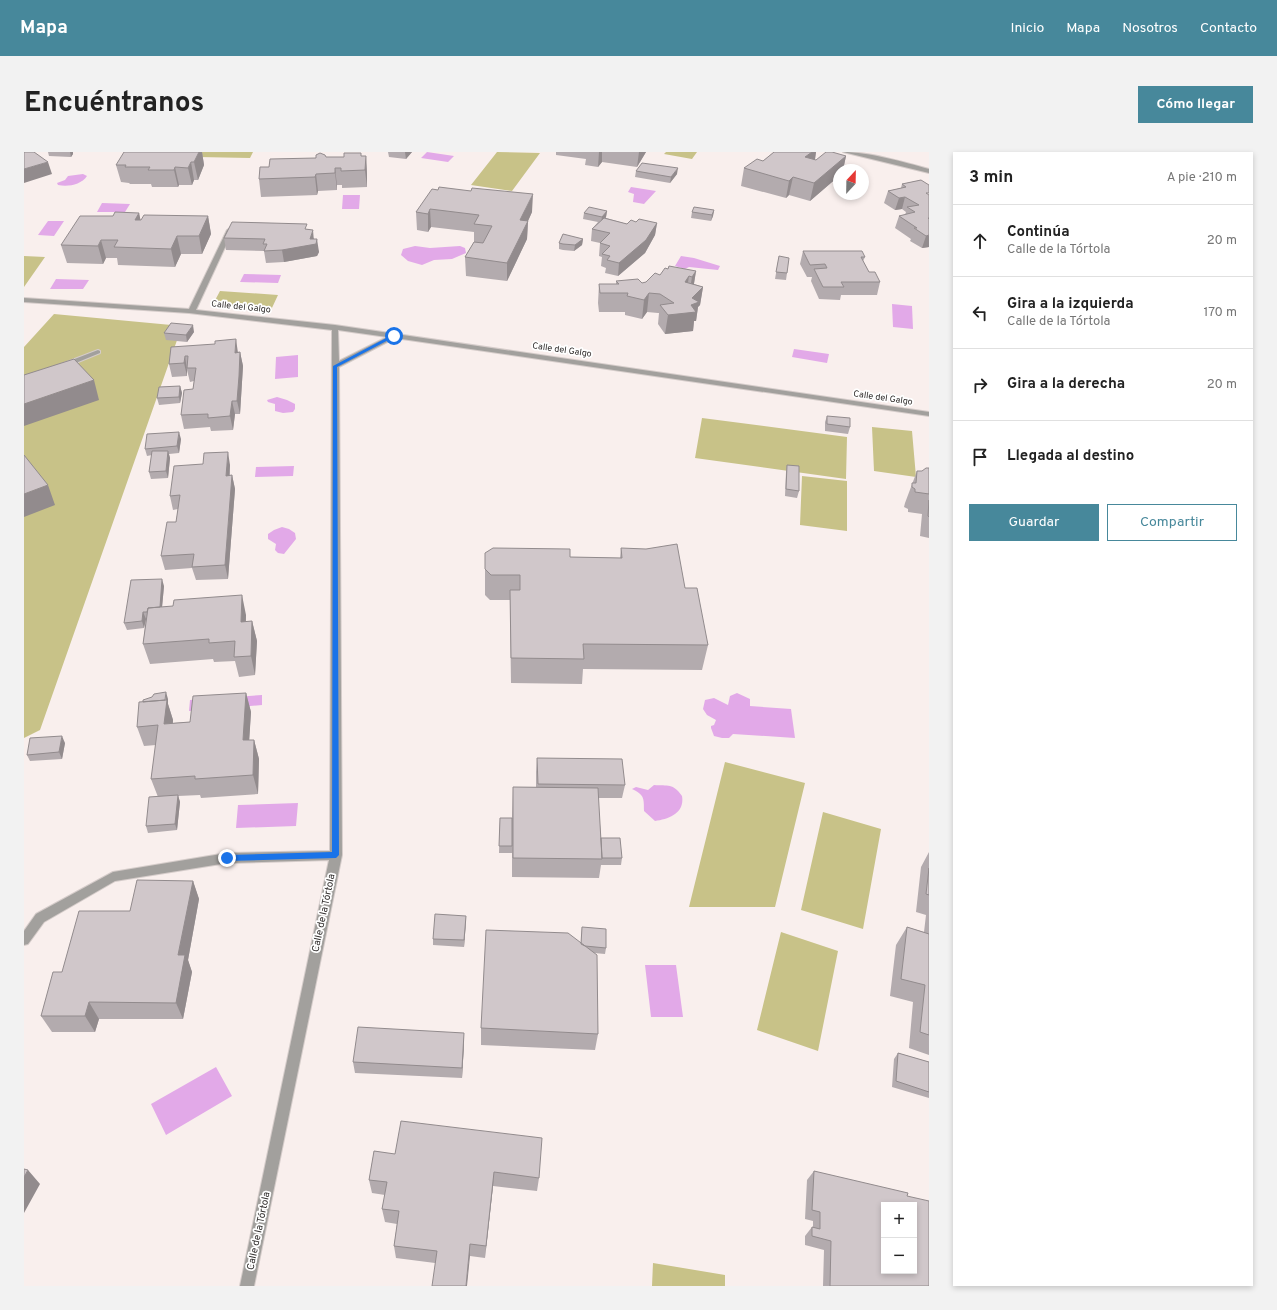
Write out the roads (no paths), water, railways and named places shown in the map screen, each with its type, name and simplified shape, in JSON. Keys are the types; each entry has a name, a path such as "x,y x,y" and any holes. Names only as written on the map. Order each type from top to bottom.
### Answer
{"street":[{"path":"846,152 912,166 929,172"},
{"name":"Calle del Galgo","path":"192,311 233,224"},
{"name":"Calle del Galgo","path":"24,300 67,301 192,311 335,327 929,414"},
{"name":"Calle de la Tórtola","path":"247,1286 336,855 335,327"},
{"path":"335,366 394,336"},
{"path":"54,369 98,352"},
{"path":"24,940 40,918 113,877 227,858 336,855"}]}
